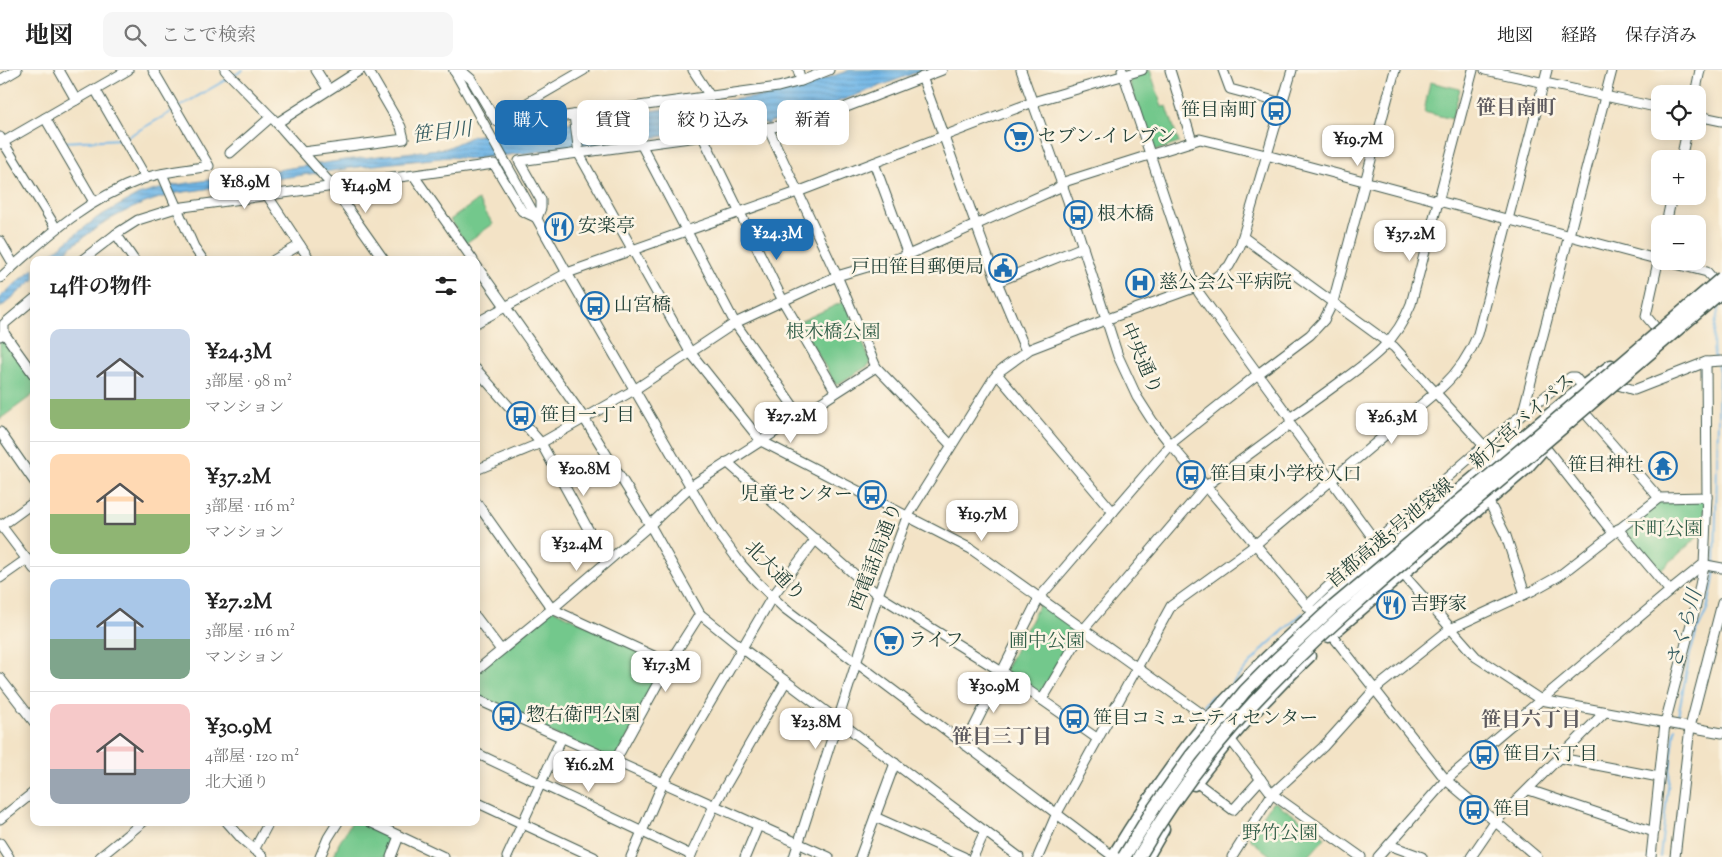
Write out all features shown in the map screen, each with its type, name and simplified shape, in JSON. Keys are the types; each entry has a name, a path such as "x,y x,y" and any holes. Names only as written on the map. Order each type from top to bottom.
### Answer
{"highway":[{"name":"新大宮バイパス","path":"1718,302 1545,447 1459,511 1350,601 1492,476 1570,403 1720,275"},
{"name":"首都高速5号池袋線","path":"1124,857 1154,808 1191,756 1245,691 1276,660 1331,609 1543,431 1720,275"},
{"name":"首都高速5号池袋線","path":"1139,857 1163,817 1202,762 1250,706 1286,668 1354,604 1722,290"},
{"path":"1114,857 1145,806 1207,722 1311,610 1384,553 1583,387 1621,359"},
{"path":"1207,722 1203,737 1209,744 1218,746 1222,738 1332,634 1525,469 1545,447"},
{"path":"1144,835 1200,762 1277,671 1306,641"},
{"path":"1147,857 1168,820 1196,782 1200,762 1209,757 1204,750 1195,746 1182,754"}],"street":[{"path":"0,80 17,70"},
{"path":"58,70 76,100"},
{"path":"56,228 1,141 128,70"},
{"path":"0,278 56,228 94,202 146,178 209,166 154,70"},
{"path":"224,70 274,120 331,184 381,256"},
{"path":"316,70 328,89"},
{"path":"230,153 274,120 360,70"},
{"path":"304,153 404,139 402,127 368,70"},
{"path":"454,70 464,73 471,79 495,119"},
{"name":"北大通り","path":"454,70 634,390 727,546 741,564 784,608 1114,857"},
{"path":"532,100 584,70"},
{"path":"693,70 710,96"},
{"path":"798,70 801,81"},
{"path":"567,117 778,87 801,81 829,70"},
{"path":"942,70 836,111 794,124 768,128 837,276 876,367 952,445"},
{"name":"中央通り","path":"1021,70 1062,185 1118,356 1130,384 1153,422 1332,634 1446,780 1537,857"},
{"path":"480,321 567,272 798,192 1033,102 1123,73 1142,70"},
{"path":"1170,70 1192,141"},
{"path":"1223,70 1230,89 1282,103"},
{"name":"西電話局通り","path":"794,857 878,595 907,517 952,445 997,374 1026,351 1210,282 1229,266 1237,254 1243,237 1292,70"},
{"path":"965,745 1039,598 1171,445 1258,374 1310,336 1324,320 1333,302 1395,70"},
{"path":"1042,700 1084,629 1206,486 1370,361 1389,343 1402,324 1411,304 1473,70"},
{"path":"1485,70 1651,106"},
{"path":"1038,857 1056,813 1171,606 1255,545 1455,374 1474,342 1547,70"},
{"path":"1523,412 1612,70"},
{"path":"1697,85 1700,70"},
{"path":"1123,73 1195,288 1384,553"},
{"path":"922,77 997,282 1026,351"},
{"path":"95,89 146,178"},
{"path":"574,116 579,152 690,352 761,441 971,550 1137,667 1207,722"},
{"path":"45,118 94,202"},
{"path":"1706,118 1722,121"},
{"path":"480,468 541,443 634,390 735,323 837,276 908,255 1056,189 1067,181 1200,139 1651,256"},
{"path":"87,256 138,220 176,207 331,184 414,176 494,164 522,211 537,218 541,208 541,200 519,162 579,152 659,143"},
{"path":"707,145 783,301 836,392"},
{"path":"642,146 735,323 800,416"},
{"path":"874,163 908,255"},
{"path":"163,175 194,247 200,256"},
{"path":"414,176 470,256"},
{"path":"267,195 307,256"},
{"path":"116,234 131,256"},
{"path":"1243,237 1394,347 1496,459"},
{"path":"0,241 14,265"},
{"path":"281,256 300,245"},
{"path":"997,282 1083,247"},
{"path":"1656,328 1646,316 1658,270"},
{"path":"1700,270 1720,275"},
{"path":"480,271 584,418 650,525 700,614 742,648 1019,857"},
{"path":"30,302 4,324 2,335 30,370"},
{"path":"1618,385 1634,390 1715,361 1705,565 1696,604 1677,725 1675,857"},
{"path":"480,668 552,610 650,525 691,486 876,367"},
{"path":"480,374 541,443 606,562"},
{"path":"997,374 1113,512"},
{"path":"1311,610 1376,543 1523,412 1571,377 1575,377 1583,387"},
{"path":"1585,413 1659,498"},
{"path":"0,432 30,475"},
{"path":"1545,447 1615,531 1670,591"},
{"path":"727,462 878,595 1002,672 1098,739"},
{"path":"1232,857 1272,794 1323,747 1375,689 1450,629 1559,576 1659,498 1707,497"},
{"path":"1488,500 1506,536 1525,594"},
{"path":"30,505 1,525 30,563"},
{"path":"480,508 552,610 669,663"},
{"path":"631,857 663,783 772,597 816,539"},
{"path":"0,578 27,559"},
{"path":"1378,857 1446,780 1697,568 1705,565 1722,568"},
{"path":"1402,573 1476,657 1541,700 1722,733"},
{"path":"1651,857 1659,777 1722,602"},
{"path":"614,761 669,663 700,614"},
{"path":"480,622 501,650"},
{"path":"0,678 30,717"},
{"path":"480,755 691,856 714,806 786,681"},
{"path":"480,701 829,857"},
{"path":"1471,857 1495,822 1605,712"},
{"path":"507,857 562,737"},
{"path":"1222,738 1261,779 1272,794 1361,857"},
{"path":"1560,758 1659,777"},
{"path":"860,857 895,763"},
{"path":"1196,782 1232,810 1261,779"},
{"path":"1529,790 1654,832"},
{"path":"0,819 30,795"},
{"path":"480,804 594,857"},
{"path":"875,817 964,857"},
{"path":"100,857 138,826"},
{"path":"231,826 263,857"},
{"path":"254,850 267,826"},
{"path":"320,857 336,826"},
{"path":"378,826 444,857"},
{"path":"745,857 758,826"},
{"path":"973,857 985,831"},
{"path":"391,857 399,836"},
{"path":"0,843 9,857"},
{"path":"1388,845 1422,857"}],"green space":[{"path":"1150,70 1162,107 1167,106 1179,143 1152,152 1128,77"},
{"path":"1430,82 1460,89 1452,119 1424,112"},
{"path":"478,200 493,224 466,243 450,220"},
{"name":"根木橋公園","path":"845,301 871,362 868,366 836,385 799,322"},
{"path":"3,336 30,373 30,397 0,419 0,339"},
{"name":"下町公園","path":"1659,500 1705,500 1704,531 1659,572 1622,528"},
{"name":"圃中公園","path":"1041,604 1080,629 1044,693 1040,694 1007,673 1006,668"},
{"path":"552,609 669,663 615,761 480,701 480,669"},
{"name":"野竹公園","path":"1275,802 1324,836 1325,838 1308,857 1272,857 1250,839 1249,836 1272,803"},
{"path":"349,826 368,826 392,837 394,841 386,857 334,857 338,845"}],"water":[{"path":"850,70 923,70 843,100 777,100 777,121 770,122 769,125 767,125 767,100 731,100 764,96 796,89"},
{"path":"659,110 659,137 649,138 649,111"},
{"path":"577,121 577,145 597,145 574,148 574,150 572,148 472,159 449,157 366,166 177,193 158,198 126,211 98,227 61,256 48,256 98,217 138,195 175,185 345,160 447,148 473,136 495,133 495,145 567,145 567,123"},
{"path":"30,271 30,283 0,308 0,297"}],"waterway":[{"path":"233,76 243,70"},
{"path":"179,107 229,78"},
{"path":"127,137 173,111"},
{"path":"63,142 121,139"},
{"name":"さくら川","path":"1715,359 1713,344 1720,300"},
{"name":"さくら川","path":"1715,564 1719,371 1717,364"},
{"name":"さくら川","path":"1677,721 1690,654 1696,633 1707,610 1715,569"},
{"path":"1204,705 1212,696 1223,694 1266,646 1303,613"},
{"name":"さくら川","path":"1660,857 1675,728"}],"place":[{"name":"笹目南町","path":"1276,111"},
{"name":"セブン-イレブン","path":"1019,137"},
{"name":"根木橋","path":"1078,215"},
{"name":"安楽亭","path":"559,227"},
{"name":"戸田笹目郵便局","path":"1003,268"},
{"name":"慈公会公平病院","path":"1140,283"},
{"name":"山宮橋","path":"595,306"},
{"name":"笹目一丁目","path":"521,416"},
{"name":"笹目神社","path":"1663,466"},
{"name":"笹目東小学校入口","path":"1191,475"},
{"name":"児童センター","path":"872,495"},
{"name":"吉野家","path":"1391,605"},
{"name":"ライフ","path":"889,641"},
{"name":"惣右衛門公園","path":"507,716"},
{"name":"笹目コミュニティセンター","path":"1074,719"},
{"name":"笹目六丁目","path":"1484,755"},
{"name":"笹目","path":"1474,810"}],"district":[{"name":"笹目南町","path":"1516,109"},
{"name":"笹目六丁目","path":"1531,721"},
{"name":"笹目三丁目","path":"1002,738"}],"water label":[{"name":"笹目川","path":"442,134"}]}
